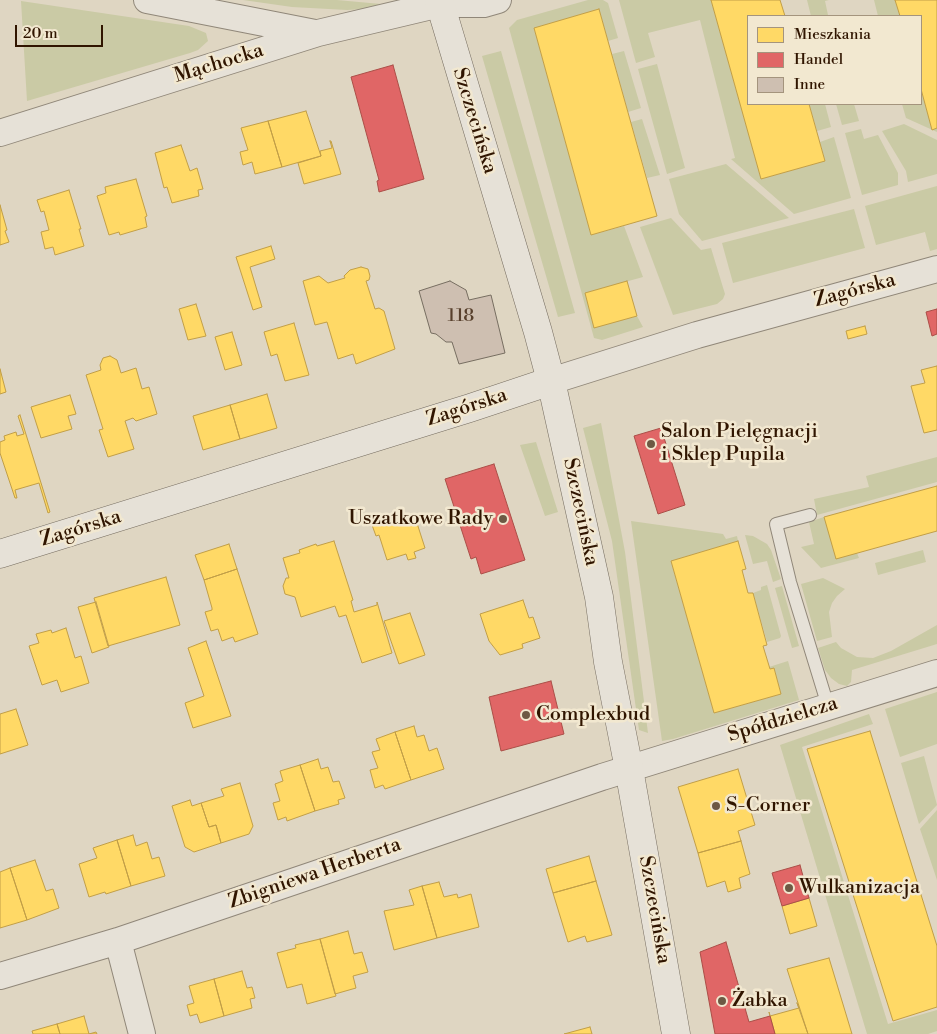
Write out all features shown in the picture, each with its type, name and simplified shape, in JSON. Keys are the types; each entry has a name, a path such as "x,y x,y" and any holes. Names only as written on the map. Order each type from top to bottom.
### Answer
{"street":[{"path":"147,0 318,33"},
{"name":"Mąchocka","path":"0,133 318,33 440,2 484,4 498,0"},
{"name":"Szczecińska","path":"440,2 536,322 551,380 599,597 608,662 676,1034"},
{"name":"Zagórska","path":"0,554 470,408 551,380 697,335 937,269"},
{"name":"Spółdzielcza","path":"629,769 937,673"},
{"name":"Zbigniewa Herberta","path":"0,976 118,941 629,769"},
{"path":"118,941 142,1034"}],"lane":[{"path":"810,515 776,524 790,582 828,706"}],"green space":[{"path":"243,0 337,0 381,4 363,9 347,10 292,7"},
{"path":"588,0 603,0 608,3 618,38 608,41 599,9 534,28 591,235 624,226 643,277 585,293 594,327 637,316 643,327 602,340 594,338 509,28 517,20"},
{"path":"619,0 711,0 761,179 825,161 820,142 834,137 851,198 794,214 731,159 735,158 700,20 648,33 655,57 636,63"},
{"path":"807,0 829,0 825,1 828,15 811,15"},
{"path":"874,0 895,0 900,15 878,15"},
{"path":"21,1 189,26 206,33 208,41 198,50 190,53 27,101"},
{"path":"501,51 575,313 558,317 482,56"},
{"path":"624,51 641,108 628,112 612,54"},
{"path":"657,64 685,168 667,174 638,69"},
{"path":"922,93 932,129 937,128 937,132 906,118 902,105 922,105"},
{"path":"809,105 825,105 831,127 817,131"},
{"path":"836,105 854,105 859,121 842,125"},
{"path":"642,119 660,175 647,178 631,122"},
{"path":"904,124 937,140 937,174 908,182 906,171 882,131"},
{"path":"861,129 864,139 878,135 898,173 898,185 862,195 845,133"},
{"path":"726,164 789,218 702,241 679,214 669,179"},
{"path":"937,186 937,249 930,251 925,232 876,245 865,206"},
{"path":"854,209 865,248 733,283 722,243"},
{"path":"671,218 701,250 711,248 725,294 723,299 717,304 673,315 640,227"},
{"path":"601,423 625,552 648,733 639,730 612,541 583,428"},
{"path":"536,442 558,512 545,516 520,445"},
{"path":"937,457 937,482 817,515 814,499 869,487 866,476"},
{"path":"824,517 857,553 859,558 821,568 801,547 814,544 809,522"},
{"path":"631,521 723,534 726,539 737,536 738,541 671,561 714,713 781,694 774,668 770,669 769,667 788,661 799,700 662,741"},
{"path":"745,535 753,536 767,544 781,579 773,582 767,561 753,564"},
{"path":"923,550 926,562 878,575 875,563"},
{"path":"823,578 845,589 832,603 829,612 832,637 817,641 801,584"},
{"path":"767,585 781,636 767,642 753,593"},
{"path":"782,586 799,646 792,648 775,588"},
{"path":"937,625 937,644 852,670 851,682 847,686 839,684 831,678 825,670 818,648 836,642 841,648 857,657 873,658 891,651"},
{"path":"937,692 937,744 900,757 885,709"},
{"path":"869,714 873,724 802,747 888,1024 937,1010 937,1031 928,1034 867,1034 780,745"},
{"path":"924,756 937,805 919,824 901,763"},
{"path":"937,810 937,880 920,829"}],"building: Mieszkania":[{"path":"711,0 780,0 785,15 747,15 747,105 809,105 825,161 761,179"},
{"path":"895,0 937,0 937,128 932,130 922,93 922,15 900,15"},
{"path":"599,9 657,216 591,235 534,28"},
{"path":"306,111 321,156 282,167 268,121"},
{"path":"268,121 282,167 255,174 252,162 243,165 240,152 248,150 241,128"},
{"path":"330,141 341,174 304,184 298,163 321,156 320,151 332,148"},
{"path":"181,145 190,171 197,168 203,189 198,190 199,196 172,203 167,187 164,188 155,153"},
{"path":"136,179 147,216 145,217 147,227 120,235 119,232 109,235 97,196 106,193 105,187"},
{"path":"69,190 81,229 79,229 84,246 55,255 53,247 45,249 41,232 49,230 44,211 41,212 37,200"},
{"path":"0,205 9,242 0,245"},
{"path":"271,246 275,259 250,267 262,307 253,310 236,257"},
{"path":"361,267 368,269 370,276 369,280 366,281 375,309 379,308 384,311 395,349 356,364 353,354 338,359 327,322 315,325 303,281 319,276 328,283 345,278 344,276 350,270"},
{"path":"627,281 637,316 594,328 585,293"},
{"path":"196,304 206,336 188,340 179,309"},
{"path":"294,323 309,375 285,381 277,354 271,356 264,332"},
{"path":"865,326 867,334 848,339 846,331"},
{"path":"232,332 242,365 225,370 215,337"},
{"path":"110,356 117,360 121,373 136,368 142,389 149,387 157,414 136,421 133,418 125,421 134,449 108,457 99,430 103,429 86,375 101,370 100,365 103,358"},
{"path":"937,366 937,430 924,433 911,386 925,383 921,370"},
{"path":"0,369 6,392 0,394"},
{"path":"267,394 277,428 240,439 230,405"},
{"path":"70,395 76,414 68,416 72,429 41,438 31,407"},
{"path":"230,405 240,439 203,450 193,416"},
{"path":"20,415 50,512 48,513 39,483 15,490 17,498 15,498 0,453 0,442 5,440 4,436 16,432 17,436 24,434 18,416"},
{"path":"937,486 937,531 836,559 824,517"},
{"path":"395,517 396,523 415,517 425,548 414,552 416,558 408,560 406,554 387,560 379,535 376,536 372,525"},
{"path":"334,541 353,600 351,601 354,612 377,605 377,602 392,653 362,663 346,615 339,617 335,606 301,617 295,597 285,594 283,586 286,578 289,578 283,558 300,553 299,550 316,544 317,546"},
{"path":"738,541 746,569 742,570 748,593 753,593 767,645 763,646 770,669 774,668 781,694 714,713 671,561"},
{"path":"229,544 237,569 204,580 195,555"},
{"path":"237,569 258,634 235,642 233,637 222,641 218,629 211,631 205,612 212,610 212,608 204,580"},
{"path":"166,577 180,625 108,646 94,598"},
{"path":"523,600 529,618 533,617 540,638 522,644 523,648 500,655 489,641 480,614"},
{"path":"96,602 109,647 92,653 78,607"},
{"path":"410,613 425,655 399,664 384,621"},
{"path":"66,628 75,658 81,656 89,683 61,692 57,680 42,685 29,646 39,643 36,634 51,630 52,633"},
{"path":"206,641 231,716 193,728 185,703 204,696 188,648"},
{"path":"16,709 28,745 0,754 0,714"},
{"path":"414,726 417,737 424,735 429,751 437,748 444,769 411,780 395,732"},
{"path":"870,731 937,946 937,1007 893,1021 807,749"},
{"path":"395,732 411,780 385,789 383,785 375,788 370,770 378,768 372,752 380,750 376,739"},
{"path":"318,759 321,769 328,767 333,782 339,781 345,798 338,800 339,804 315,811 300,765"},
{"path":"300,765 315,811 287,821 286,817 278,820 273,803 280,801 275,784 283,781 280,771"},
{"name":"S-Corner","path":"738,769 755,825 738,831 741,841 698,853 678,787"},
{"path":"240,783 253,826 249,834 221,843 216,825 209,827 201,803 224,796 221,789"},
{"path":"190,800 192,806 201,803 209,827 216,825 221,843 194,852 185,847 172,806"},
{"path":"133,835 136,846 147,842 152,859 159,857 165,876 131,886 117,840"},
{"path":"117,840 131,886 89,897 79,864 97,858 93,848"},
{"path":"741,841 750,874 739,878 741,888 728,892 725,881 707,887 698,853"},
{"path":"589,856 596,881 553,893 546,869"},
{"path":"35,860 46,891 53,889 59,908 27,920 10,868"},
{"path":"10,868 27,920 0,928 0,872"},
{"path":"596,881 612,935 587,942 585,936 568,942 553,893"},
{"path":"439,882 444,897 457,894 458,898 471,894 479,927 437,938 422,886"},
{"path":"422,886 437,938 394,950 384,911 414,905 409,890"},
{"path":"809,898 817,926 790,934 782,906"},
{"path":"348,931 354,954 362,952 368,972 353,976 356,988 335,994 320,939"},
{"path":"320,939 336,996 307,1004 302,984 287,988 277,953 296,948 295,945"},
{"path":"829,958 852,1034 808,1034 787,969"},
{"path":"242,971 247,988 252,987 255,998 250,999 252,1008 224,1016 214,979"},
{"path":"214,979 224,1016 200,1023 197,1014 190,1016 187,1005 194,1003 189,986"},
{"path":"799,1008 808,1034 775,1034 770,1016"},
{"path":"84,1016 89,1034 60,1034 57,1024"},
{"path":"57,1024 60,1034 33,1034 32,1031"},
{"path":"590,1027 592,1034 564,1034"}],"building: Handel":[{"path":"393,65 424,179 379,192 377,181 379,180 351,77"},
{"path":"937,309 937,334 932,336 926,312"},
{"path":"661,428 685,505 658,514 634,436"},
{"path":"494,464 525,560 481,574 476,557 471,559 445,479"},
{"name":"Complexbud","path":"551,681 564,734 501,751 489,697"},
{"path":"800,865 809,898 782,906 772,873"},
{"path":"726,942 749,1022 770,1016 775,1034 715,1034 700,952"}],"building: Inne":[{"path":"450,281 466,290 469,300 491,295 505,353 459,364 452,342 446,342 436,334 431,333 419,291"}],"place":[{"name":"Salon Pielęgnacji i Sklep Pupila","path":"651,444"},
{"name":"Uszatkowe Rady","path":"503,519"},
{"name":"Complexbud","path":"526,715"},
{"name":"S-Corner","path":"716,806"},
{"name":"Wulkanizacja","path":"789,888"},
{"name":"Żabka","path":"722,1001"}]}
